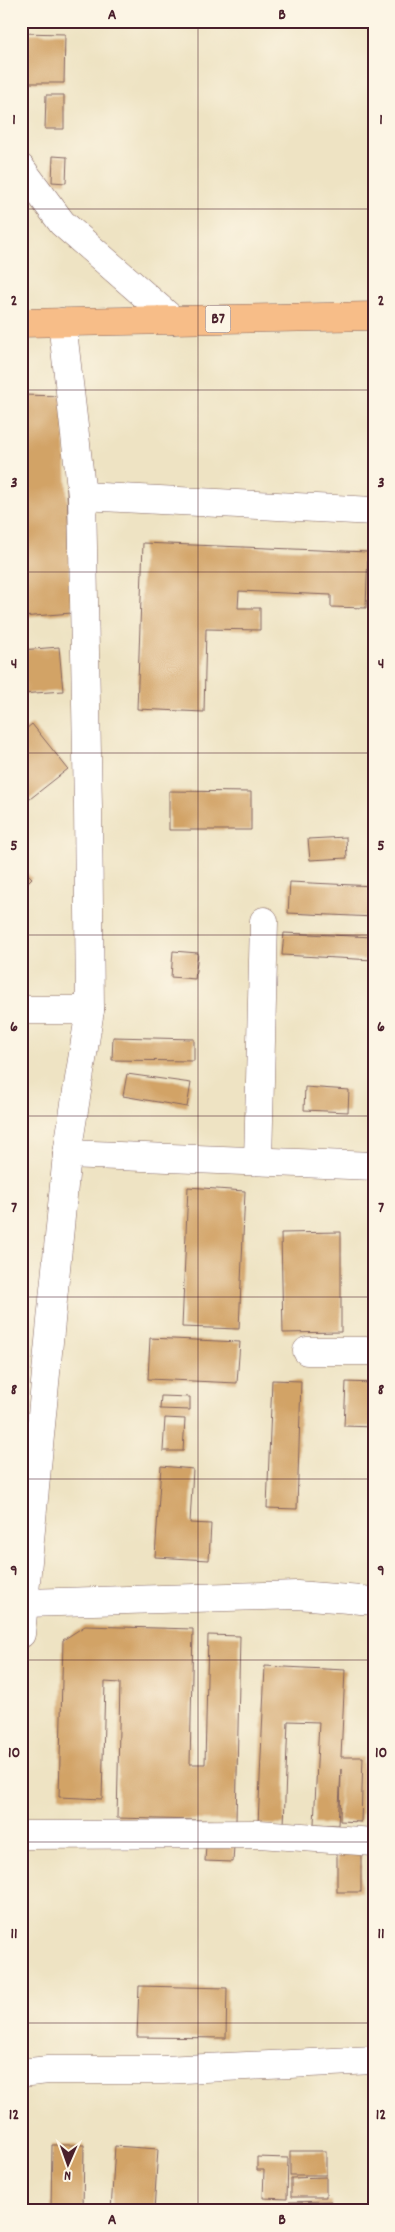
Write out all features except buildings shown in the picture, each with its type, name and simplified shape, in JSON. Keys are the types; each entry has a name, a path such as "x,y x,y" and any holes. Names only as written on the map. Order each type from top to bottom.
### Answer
{"highway":[{"name":"B7","path":"21,323 374,316"}],"street":[{"path":"21,168 62,224 173,320"},
{"path":"21,1634 26,1603 44,1381 67,1154 90,1010 82,496 62,322"},
{"path":"82,496 374,512"},
{"path":"258,1161 264,921"},
{"path":"21,1010 90,1010"},
{"path":"67,1154 374,1166"},
{"path":"306,1351 374,1351"},
{"path":"26,1603 297,1595 374,1601"},
{"path":"21,1835 259,1834 374,1842"},
{"path":"21,2072 48,2070 163,2070 374,2060"}]}
